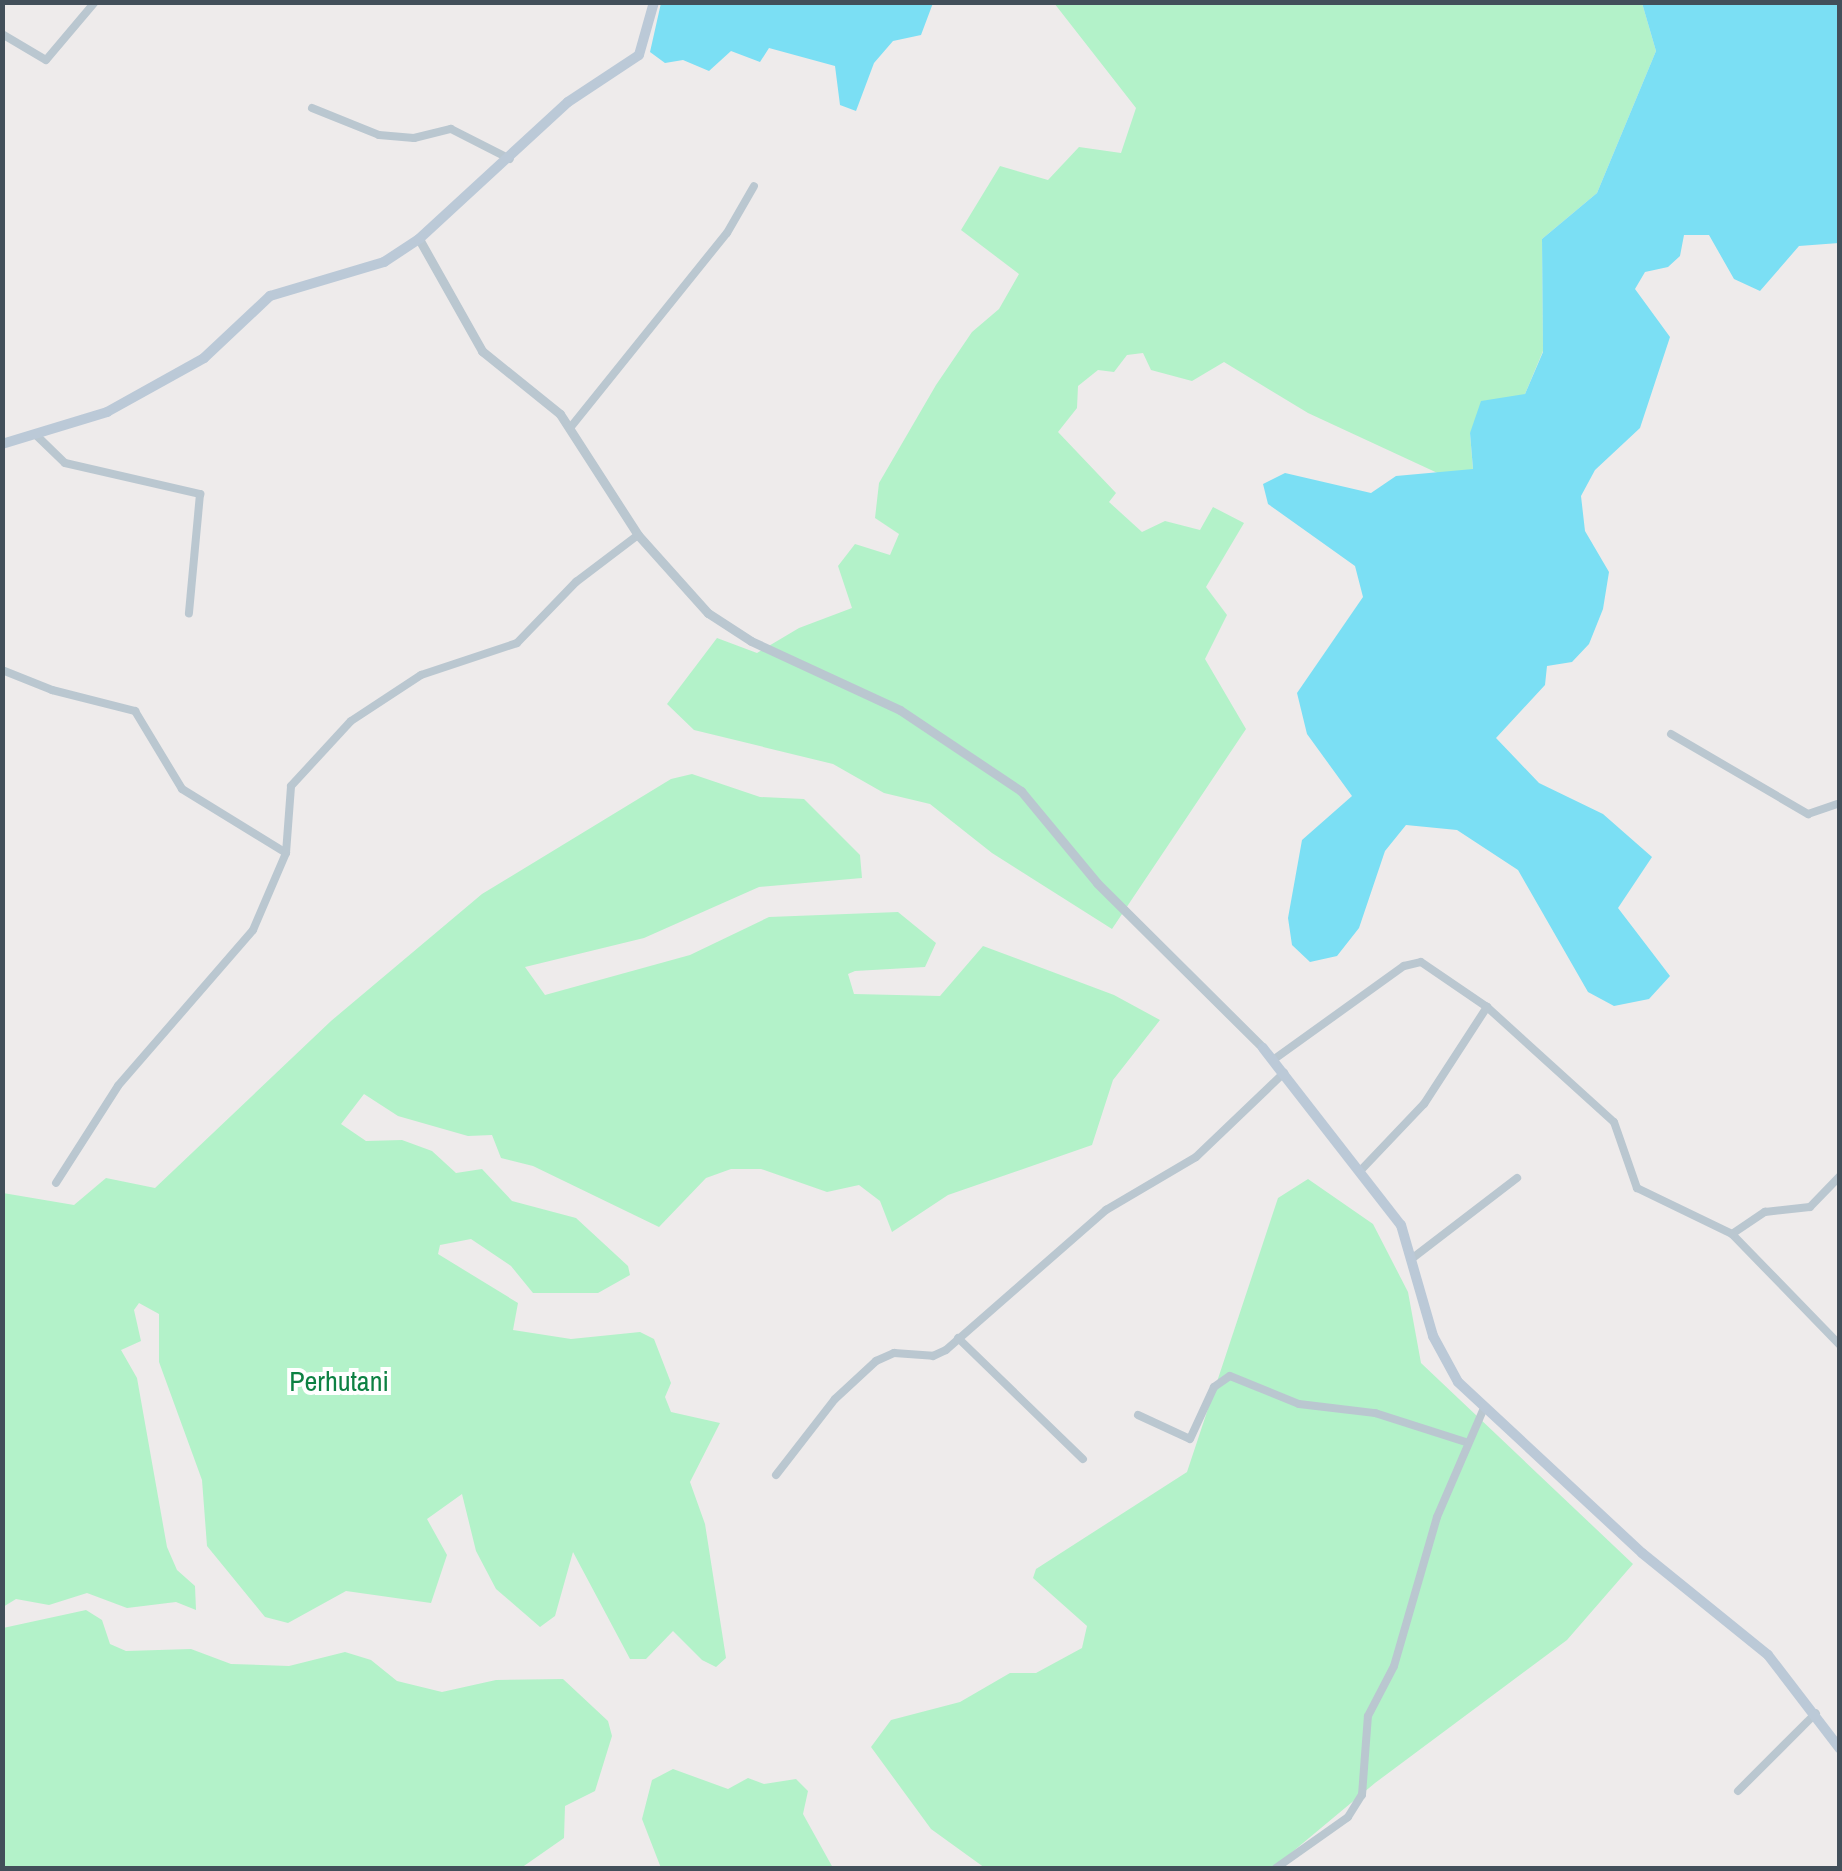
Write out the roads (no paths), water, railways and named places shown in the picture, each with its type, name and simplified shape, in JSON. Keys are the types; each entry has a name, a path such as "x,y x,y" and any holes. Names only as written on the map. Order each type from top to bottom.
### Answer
{"main road":[{"path":"2,444 107,412 181,374 270,296 384,262 419,239 568,102 639,55 654,2"},
{"path":"1263,1048 1362,1170 1401,1226 1414,1257 1442,1359 1483,1410 1768,1655 1840,1749"}],"street":[{"path":"2,34 46,60 95,2"},
{"path":"312,108 378,135 414,138 451,129 510,158"},
{"path":"570,428 727,234 754,186"},
{"path":"419,239 482,351 550,404 570,428 638,535 732,631 900,710 1022,791 1096,882 1220,999 1263,1048"},
{"path":"36,434 66,463 200,494 189,613"},
{"path":"56,1183 118,1086 253,930 286,853 291,786 350,721 421,675 517,643 576,582 638,535"},
{"path":"2,670 135,711 182,788 286,853"},
{"path":"1671,734 1808,814 1840,802"},
{"path":"1273,1060 1415,961 1487,1007 1614,1122 1637,1188 1732,1234 1840,1345"},
{"path":"1362,1170 1424,1104 1487,1007"},
{"path":"776,1476 835,1399 876,1362 894,1353 934,1356 1106,1210 1196,1158 1284,1073"},
{"path":"1732,1234 1765,1212 1810,1207 1840,1176"},
{"path":"1414,1257 1517,1178"},
{"path":"958,1338 1083,1460"},
{"path":"1138,1416 1190,1439 1214,1387 1230,1376 1299,1404 1375,1413 1466,1442"},
{"path":"1276,1868 1348,1817 1362,1796 1368,1716 1414,1614 1437,1518 1466,1442 1483,1410"},
{"path":"1738,1791 1816,1713"}],"water":[{"path":"661,2 933,3 921,35 893,41 874,63 856,111 840,105 835,66 769,48 760,62 731,51 709,71 683,60 665,63 650,52"},
{"path":"1642,3 1840,3 1839,243 1799,246 1760,291 1734,279 1709,235 1684,235 1680,256 1668,267 1645,272 1635,289 1670,337 1640,428 1595,470 1581,496 1585,531 1609,572 1603,609 1589,644 1572,662 1547,666 1545,685 1496,738 1539,783 1603,814 1652,857 1618,908 1670,976 1649,999 1614,1006 1588,992 1518,870 1457,830 1406,825 1385,851 1359,928 1337,956 1310,962 1292,945 1288,918 1302,840 1352,796 1307,734 1297,693 1363,597 1355,566 1268,504 1263,484 1285,473 1371,493 1396,476 1473,469 1470,433 1481,401 1525,394 1543,352 1542,239 1597,193 1656,51"}],"park label":[{"name":"Perhutani","path":"339,1381"}]}
